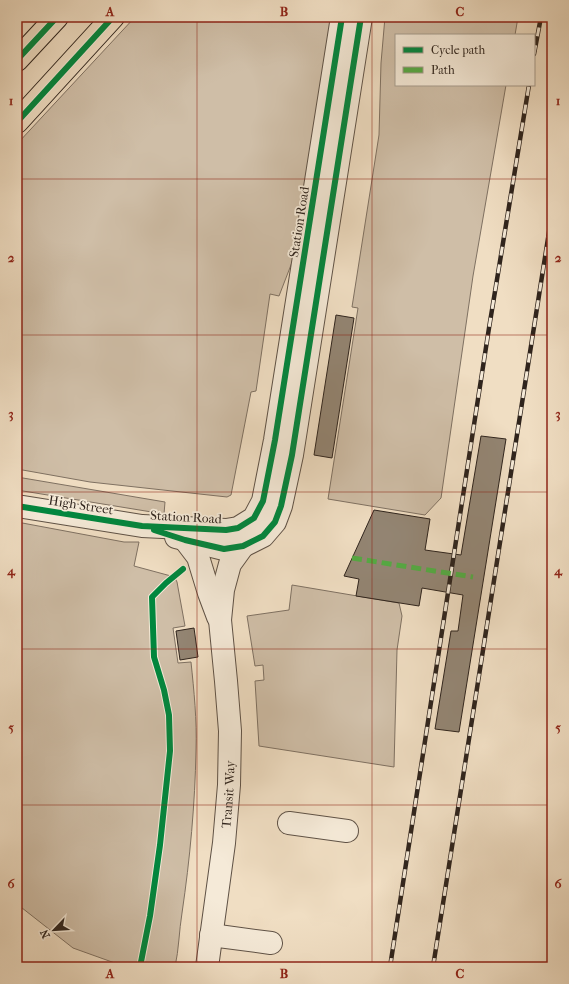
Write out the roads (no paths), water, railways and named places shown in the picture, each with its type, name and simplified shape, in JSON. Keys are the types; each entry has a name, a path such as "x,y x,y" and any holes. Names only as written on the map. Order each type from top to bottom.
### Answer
{"main road":[{"path":"17,60 57,17"},
{"path":"17,122 113,17"}],"street":[{"name":"Station Road","path":"142,526 226,530 238,528 254,518 263,501 276,440 342,17"},
{"name":"Station Road","path":"142,526 185,540 224,549 243,546 263,536 275,522 281,506 292,455 361,17"},
{"name":"High Street","path":"17,506 142,526"},
{"name":"Transit Way","path":"185,540 198,557 209,593 220,620"},
{"name":"Transit Way","path":"207,967 224,843 229,785 230,731 220,620 223,590 230,564 243,546"},
{"path":"289,823 347,831"},
{"path":"211,935 271,943"}],"railway":[{"path":"535,49 541,17"},
{"path":"390,967 489,328 529,86"},
{"path":"433,967 552,213"}]}
